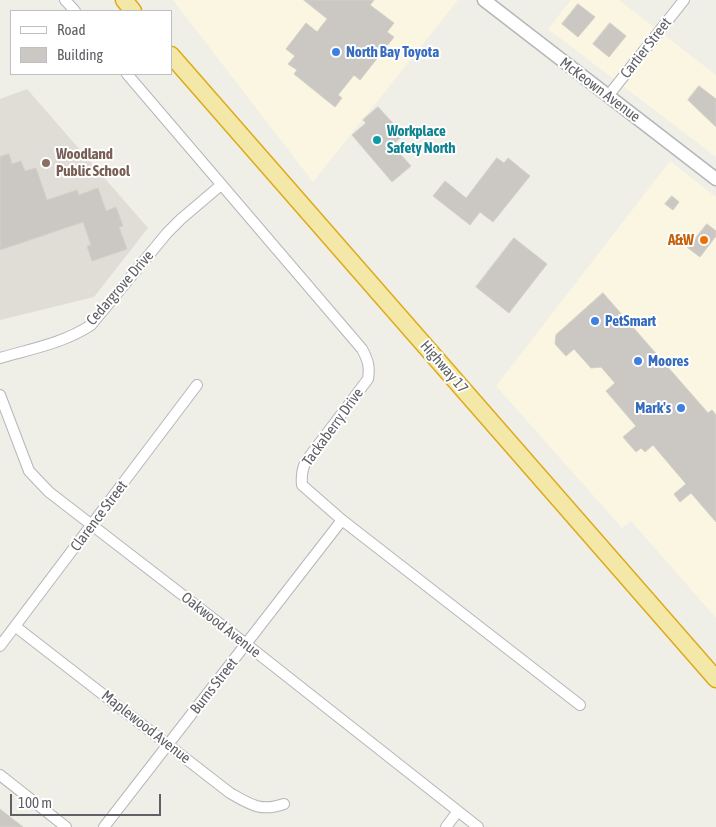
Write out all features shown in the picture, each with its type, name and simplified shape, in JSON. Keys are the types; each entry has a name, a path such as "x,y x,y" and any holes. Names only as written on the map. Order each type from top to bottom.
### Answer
{"highway":[{"path":"124,0 133,10"},
{"name":"Highway 17","path":"172,55 716,680"}],"street":[{"path":"65,0 74,10"},
{"name":"McKeown Avenue","path":"484,0 716,179"},
{"name":"Cartier Street","path":"608,96 684,0"},
{"name":"Tackaberry Drive","path":"128,75 362,349 369,364 368,380 302,468 302,485 342,520 580,705"},
{"name":"Cedargrove Drive","path":"0,358 57,341 81,332 91,325 167,233 180,219 221,185"},
{"name":"Clarence Street","path":"0,646 197,385"},
{"name":"Oakwood Avenue","path":"0,394 29,471 49,492 478,827"},
{"name":"Burns Street","path":"104,827 342,520"},
{"name":"Maplewood Avenue","path":"16,627 230,794 255,806 272,808 284,804"},
{"path":"0,776 66,827"},
{"path":"446,827 458,811"}],"shaded area":[{"path":"173,0 458,0 313,182"},
{"path":"571,0 619,0 716,75 716,157 548,29"},
{"name":"Woodland Public School","path":"27,89 148,228 94,297 0,320 0,99"},
{"path":"670,161 716,197 716,618 631,521 622,528 496,386"}],"building":[{"name":"North Bay Toyota","path":"304,0 374,0 370,5 394,23 387,32 394,37 360,80 354,75 338,95 342,98 335,107 294,74 297,70 288,64 295,56 286,49 306,23 317,32 327,19"},
{"path":"578,4 595,17 578,37 562,24"},
{"path":"610,23 626,36 609,57 593,44"},
{"path":"699,86 716,99 716,127 688,100"},
{"name":"Workplace Safety North","path":"378,107 404,135 392,145 411,166 392,182 352,135 366,123 363,120"},
{"path":"9,154 12,164 21,161 25,171 36,168 47,200 77,190 79,195 98,188 106,211 116,207 123,226 119,227 127,249 92,261 87,246 91,245 83,222 0,250 0,157"},
{"path":"497,158 504,163 508,158 530,176 493,222 480,212 470,225 433,196 445,181 466,198"},
{"path":"672,196 679,202 673,210 665,204"},
{"path":"707,224 716,231 716,236 700,257 688,248"},
{"path":"514,238 547,264 509,313 476,287"},
{"path":"603,293 708,413 712,410 716,415 716,522 691,493 680,502 674,494 686,484 653,445 645,452 641,448 636,452 623,437 636,426 606,391 615,383 601,367 591,368 574,349 566,356 555,344 556,335"},
{"path":"0,809 23,827 0,827"}],"place":[{"name":"North Bay Toyota","path":"336,52"},
{"name":"Workplace Safety North","path":"377,140"},
{"name":"Woodland Public School","path":"46,163"},
{"name":"A&W","path":"704,240"},
{"name":"PetSmart","path":"595,321"},
{"name":"Moores","path":"638,361"},
{"name":"Mark's","path":"681,408"}]}
